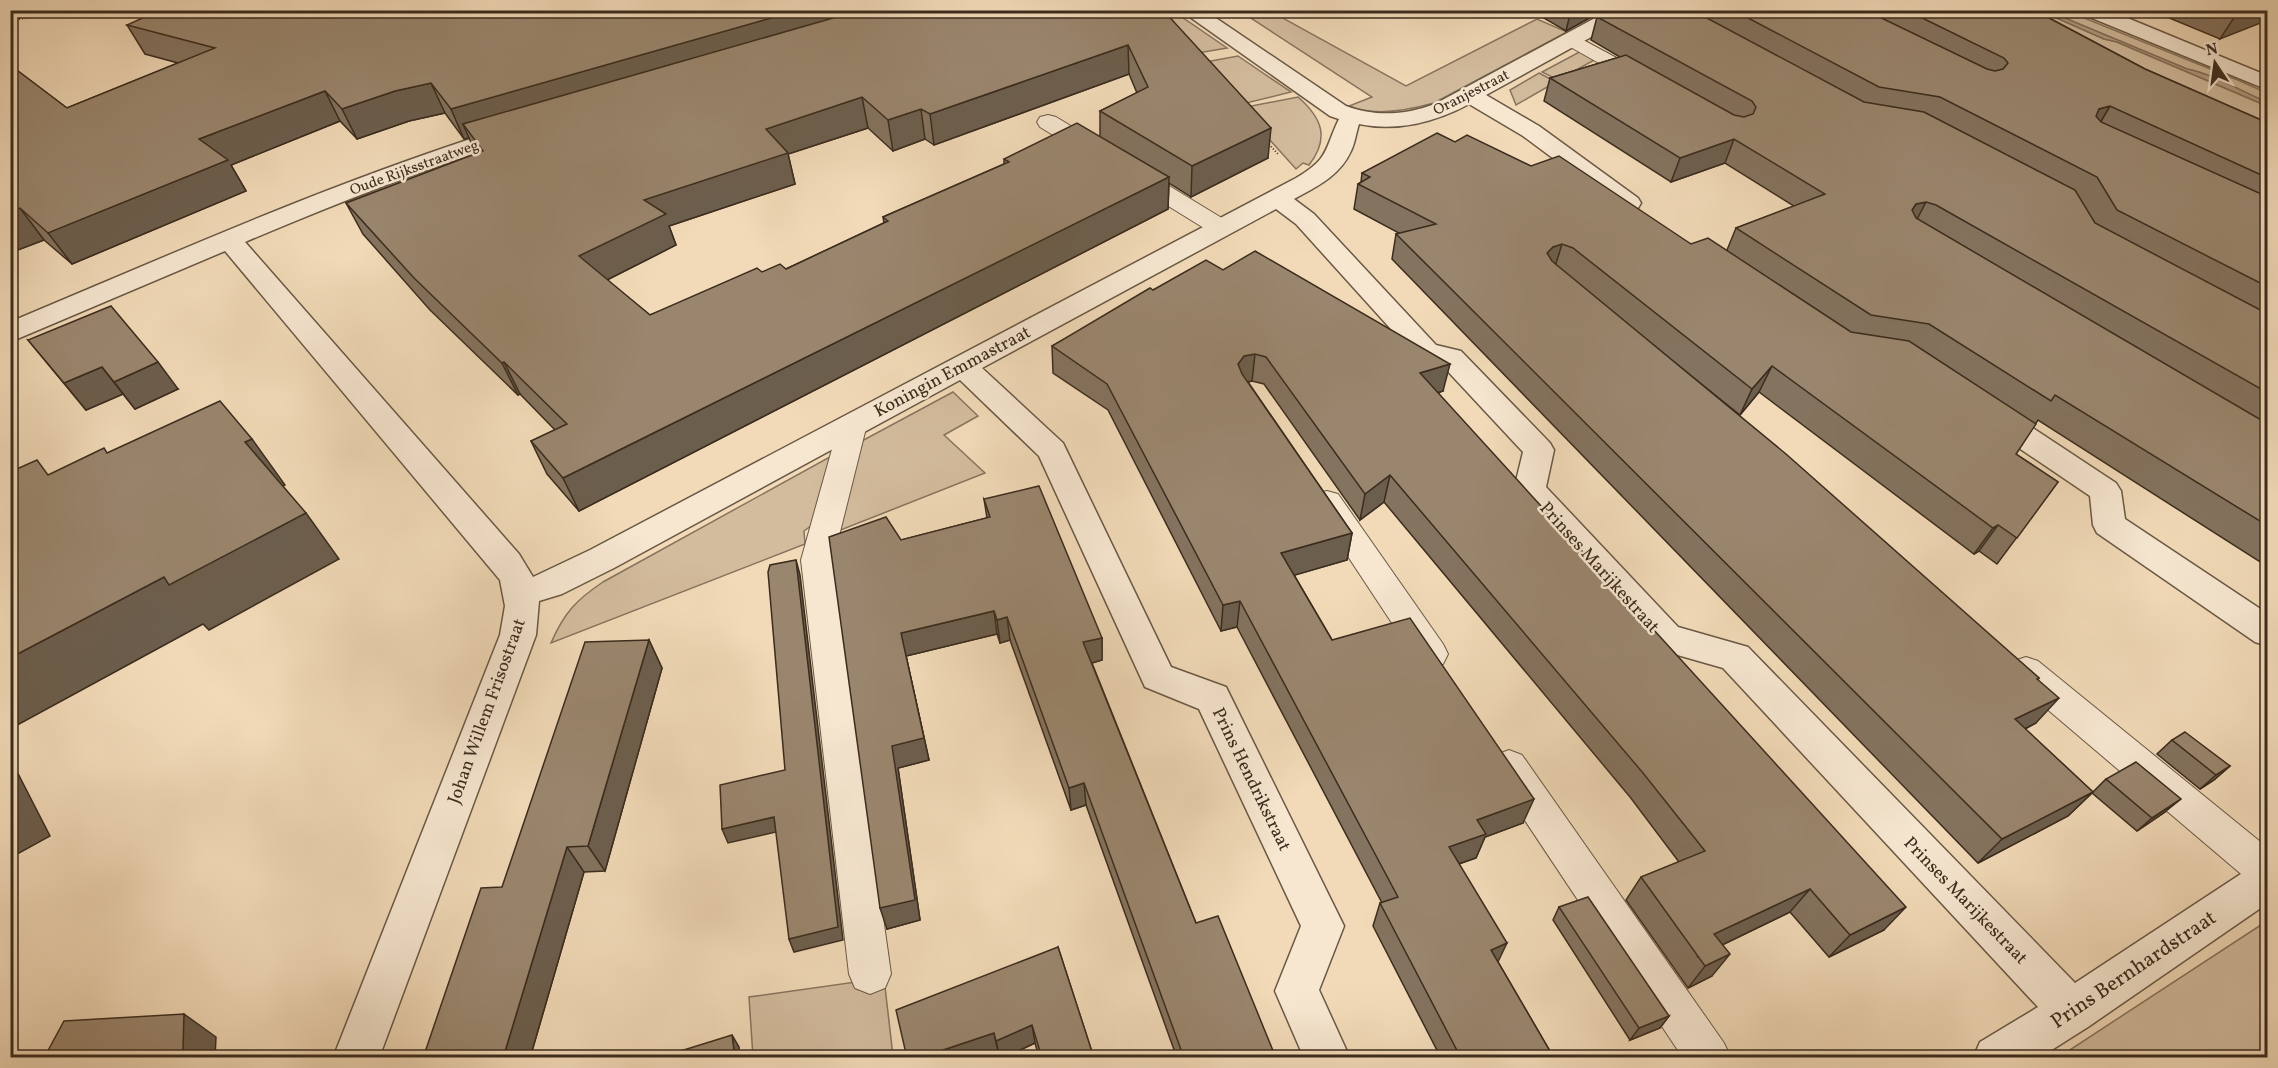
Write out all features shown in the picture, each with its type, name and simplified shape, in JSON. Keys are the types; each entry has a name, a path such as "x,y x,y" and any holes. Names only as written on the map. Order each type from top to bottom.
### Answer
{"street":[{"name":"Oranjestraat","path":"1190,10 1338,111 1352,117 1380,120 1426,115 1443,109 1626,10"},
{"path":"2089,10 2268,84"},
{"path":"2240,73 2268,60"},
{"path":"1469,95 1492,107 1576,163 1594,179 1653,219"},
{"name":"Koningin Emmastraat","path":"522,593 550,585 572,574 1291,191 1320,174 1336,156 1352,117"},
{"name":"Oude Rijksstraatweg","path":"10,333 228,239 439,156 541,125"},
{"name":"Prinses Marijkestraat","path":"1291,191 1305,219 1427,352 1451,357 1539,450 1530,489 1666,638 1735,657 2072,1011"},
{"name":"Johan Willem Frisostraat","path":"228,239 507,563 522,593 522,621 518,635 356,1058"},
{"name":"Prins Hendrikstraat","path":"962,366 1052,450 1158,677 1213,698 1323,926 1298,992 1327,1058"},
{"path":"1970,401 2105,491 2109,525 2268,632"},
{"name":"Prins Bernhardstraat","path":"1996,1058 2072,1011 2268,879"}],"lane":[{"path":"1572,39 1663,92"},
{"path":"1048,122 1221,228"},
{"path":"853,424 817,560 870,974"},
{"path":"1312,480 1447,676"},
{"path":"2001,651 2268,872"},
{"path":"1494,744 1709,1058"}],"path":[{"path":"10,20 91,10"},
{"path":"1266,140 1291,191"}],"shaded area":[{"path":"1152,11 1173,11 1227,48 1192,54"},
{"path":"1240,11 1270,11 1406,86 1537,19 1567,32 1434,103 1403,110 1380,112 1349,106 1372,97"},
{"path":"2006,11 2041,11 2267,106 2267,123"},
{"path":"2041,11 2048,11 2187,69 2218,79 2267,102 2267,106 2117,42 2104,39"},
{"path":"2048,11 2067,11 2240,81 2267,93 2267,102 2218,79 2187,69"},
{"path":"1583,50 1598,58 1558,80 1542,72"},
{"path":"1238,56 1291,92 1238,105 1200,63"},
{"path":"1539,73 1556,82 1516,105 1510,90"},
{"path":"1298,97 1318,121 1321,137 1320,146 1309,165 1303,163 1296,169 1241,108"},
{"path":"953,392 978,416 944,435 985,473 833,533 858,443"},
{"path":"837,453 819,520 804,531 805,544 551,643 572,608 603,582"},
{"path":"2267,921 2267,1057 2059,1057"},
{"path":"884,978 893,1056 986,1021 998,1057 753,1057 749,997"}],"building":[{"path":"160,10 799,10 451,109 431,83 395,91 342,109 325,91 199,139 228,160 48,233 20,208 10,212 10,65 67,108 215,48 127,25"},
{"path":"861,10 1163,10 1271,128 1192,166 1100,111 1148,87 1128,45 930,114 921,109 888,120 862,97 766,129 788,153 644,200 666,214 579,256 650,315 757,268 762,272 780,264 786,269 888,221 883,217 1009,162 1004,159 1077,123 1169,177 563,478 531,441 567,424 414,278 346,203 483,151 463,124"},
{"path":"1610,10 1692,10 1864,102 1924,112 2075,190 2095,223 2268,314 2268,393 1936,205 1926,202 1916,204 1912,210 1916,218 2268,424 2268,526 2055,395 2051,401 1929,324 1871,315 1736,228 1825,194 1734,139 1680,158 1550,78 1626,55 1734,115 1744,117 1753,114 1756,107 1752,101 1597,17"},
{"path":"1733,10 1865,10 1995,71 2003,69 2008,63 2004,58 1906,10 2034,10 2145,69 2268,123 2268,178 2110,106 2099,109 2096,116 2101,122 2268,197 2268,287 2117,210 2097,177 1940,97 1879,87"},
{"path":"2221,10 2249,10 2235,16"},
{"path":"1437,133 1455,142 1467,135 1531,166 1559,156 1691,244 1708,238 1851,332 1909,341 2036,424 2016,454 2058,482 2017,538 1998,525 1993,528 1772,366 1752,389 1573,248 1562,244 1553,247 1547,253 1552,261 1786,454 2039,678 2037,679 2059,698 2015,719 2093,792 2002,839 1396,234 1436,224 1358,184 1370,177 1362,173"},
{"path":"1255,251 1450,364 1420,373 1906,907 1850,935 1810,889 1714,934 1730,954 1705,966 1641,877 1705,851 1643,773 1390,475 1365,494 1266,357 1255,354 1244,356 1238,364 1242,374 1352,533 1281,553 1332,640 1410,618 1534,799 1477,820 1486,834 1449,847 1507,943 1491,950 1554,1058 1461,1058 1380,903 1398,897 1240,601 1223,605 1107,384 1052,346 1150,288 1153,290 1206,260 1223,270"},
{"path":"111,306 158,362 114,382 102,367 64,383 28,340"},
{"path":"220,401 252,439 245,442 306,513 169,585 164,577 10,658 10,472 37,460 48,475 104,448 107,453"},
{"path":"1039,486 1102,638 1083,642 1196,923 1218,916 1276,1058 1184,1058 1084,783 1069,788 1007,617 997,620 994,611 901,633 924,738 892,746 915,900 880,908 829,537 886,517 901,540 990,517 984,499"},
{"path":"796,560 838,927 789,939 774,817 722,829 720,785 785,770 768,572 770,565"},
{"path":"649,640 588,846 567,847 503,1058 423,1058 481,888 502,887 585,642"},
{"path":"2185,732 2230,766 2216,775 2172,740"},
{"path":"2136,762 2181,799 2152,818 2106,779"},
{"path":"1588,897 1669,1016 1639,1028 1559,907"},
{"path":"1058,947 1094,1058 1042,1058 1032,1025 996,1041 994,1033 919,1058 907,1058 896,1010"},
{"path":"184,1014 183,1048 179,1058 44,1058 64,1021"},
{"path":"732,1035 735,1058 658,1058"}]}
